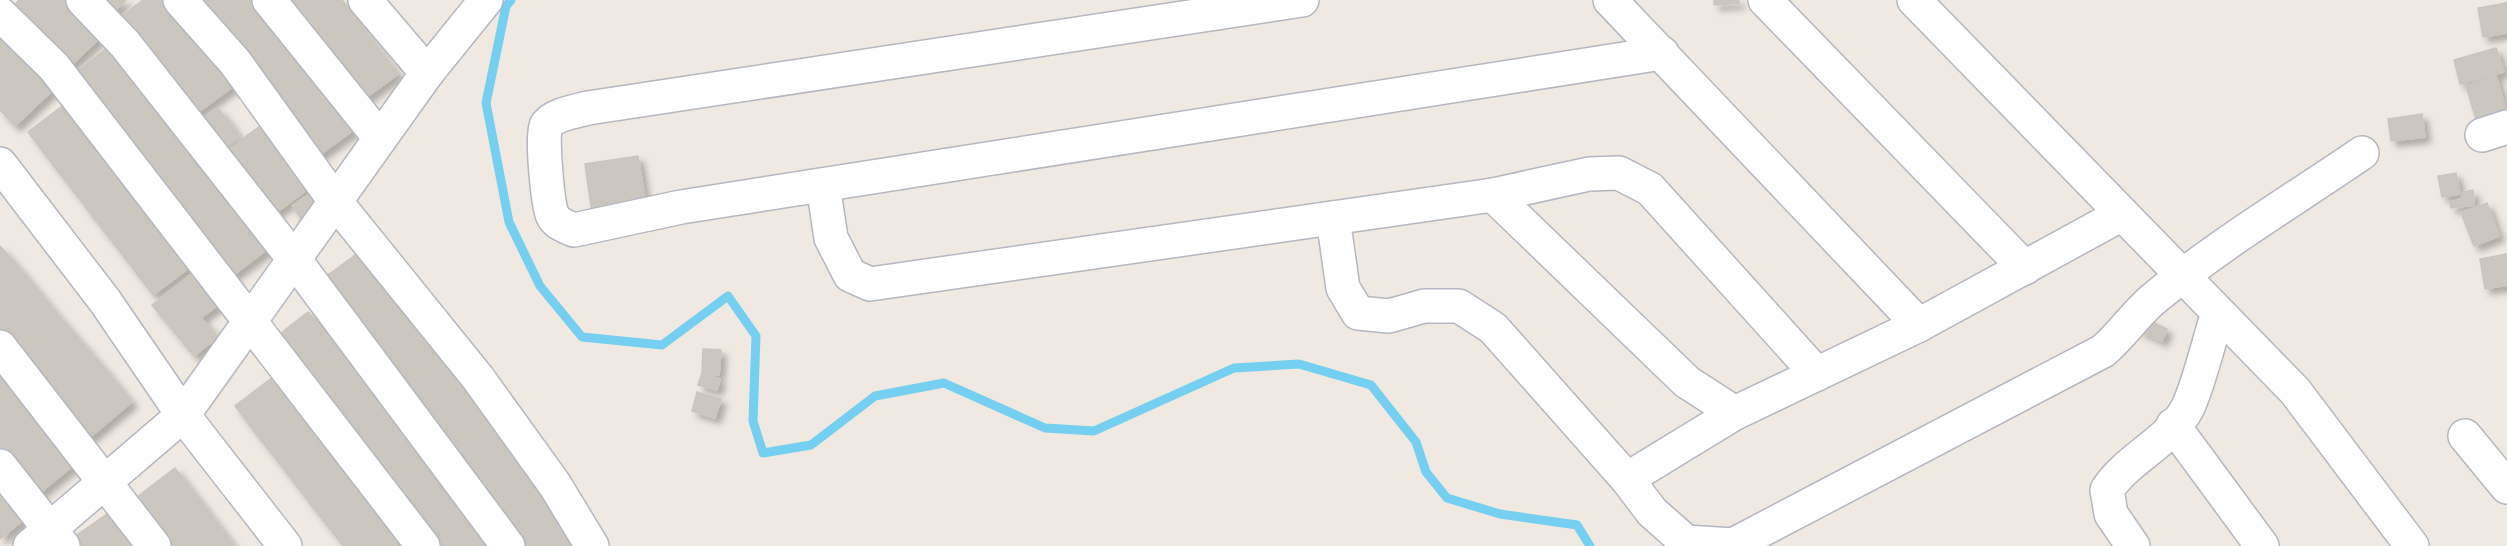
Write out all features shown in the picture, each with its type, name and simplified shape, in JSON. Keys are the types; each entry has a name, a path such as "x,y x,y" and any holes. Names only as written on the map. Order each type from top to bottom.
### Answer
{"street":[{"path":"82,0 125,44 294,259 508,546"},
{"path":"180,0 235,62 335,201 478,378 555,485 592,546"},
{"path":"269,0 380,138"},
{"path":"365,0 427,73"},
{"path":"0,466 48,540 105,483 183,416 427,73 486,0"},
{"path":"1302,0 588,108 551,120 545,126 544,146 552,213 559,224 574,230 681,207 1662,53"},
{"path":"1610,0 1919,325"},
{"path":"1765,0 2025,268"},
{"path":"1914,0 2295,392 2412,546"},
{"path":"0,14 54,67 423,546"},
{"path":"1333,218 1343,288 1358,313 1389,316 1424,306 1459,306 1492,328 1627,479 1652,512 1686,542 1733,545 2103,351 2120,337 2150,303 2183,276 2362,153"},
{"path":"0,164 105,301 183,416 285,546"},
{"path":"823,185 831,238 850,275 870,284 1492,195 1599,174 1619,173 1650,189 1818,374"},
{"path":"1492,195 1687,382 1735,413"},
{"path":"1627,479 1735,413 1919,325 2122,214"},
{"path":"2133,546 2111,514 2107,490 2116,476 2156,444 2187,410 2218,313"},
{"path":"0,347 154,546"},
{"path":"2173,425 2262,546"},
{"path":"2465,436 2507,487"}],"building":[{"path":"19,0 70,0 74,4 37,41 8,12"},
{"path":"99,0 126,0 113,13"},
{"path":"143,0 171,0 186,20 144,51 119,18"},
{"path":"193,0 254,0 214,29"},
{"path":"254,0 282,30 238,62 214,29"},
{"path":"289,0 342,0 348,8 305,39"},
{"path":"1714,0 1739,0 1739,3 1714,5"},
{"path":"2507,3 2507,33 2483,37 2478,8"},
{"path":"74,4 104,34 66,70 37,41"},
{"path":"348,8 373,41 330,73 305,39"},
{"path":"186,20 210,52 168,84 144,51"},
{"path":"0,28 27,55 0,81"},
{"path":"282,30 307,63 263,95 238,62"},
{"path":"373,41 398,74 356,105 330,73"},
{"path":"111,45 138,79 96,111 70,77"},
{"path":"2496,48 2504,72 2460,84 2454,60"},
{"path":"210,52 235,85 193,116 168,84"},
{"path":"27,55 57,86 15,126 0,110 0,81"},
{"path":"307,63 331,96 287,128 263,95"},
{"path":"2496,76 2507,114 2477,123 2466,86"},
{"path":"138,79 164,113 122,145 96,111"},
{"path":"331,96 355,129 311,161 287,128"},
{"path":"69,101 94,133 53,165 28,132"},
{"path":"218,108 240,137 222,150 200,122"},
{"path":"164,113 190,147 149,178 122,145"},
{"path":"2422,114 2425,137 2391,141 2388,119"},
{"path":"264,123 288,155 245,186 221,155"},
{"path":"94,133 119,166 78,197 53,165"},
{"path":"190,147 216,180 175,212 149,178"},
{"path":"288,155 312,186 269,218 245,186"},
{"path":"638,156 647,211 593,220 585,164"},
{"path":"119,166 144,198 103,230 78,197"},
{"path":"2456,173 2460,194 2442,197 2438,176"},
{"path":"216,180 243,214 201,246 175,212"},
{"path":"315,190 328,208 305,224 292,206"},
{"path":"2473,190 2474,205 2451,208 2450,202 2460,200 2464,192"},
{"path":"144,198 169,231 128,262 103,230"},
{"path":"2487,203 2499,236 2474,246 2461,213"},
{"path":"243,214 269,248 227,280 201,246"},
{"path":"169,231 194,264 153,295 128,262"},
{"path":"0,246 22,271 0,290"},
{"path":"366,247 392,281 345,314 320,281"},
{"path":"2507,254 2507,285 2485,289 2480,259"},
{"path":"199,269 223,301 201,318 218,337 194,356 152,305"},
{"path":"22,271 49,304 5,341 0,335 0,290"},
{"path":"392,281 416,315 370,348 345,314"},
{"path":"49,304 77,337 33,373 5,341"},
{"path":"308,312 338,342 302,371 272,340"},
{"path":"416,315 441,348 395,382 370,348"},
{"path":"2144,318 2167,329 2162,341 2138,330"},
{"path":"77,337 105,369 61,406 33,373"},
{"path":"338,342 366,381 330,409 302,371"},
{"path":"441,348 466,382 420,416 395,382"},
{"path":"703,349 721,350 719,375 702,373"},
{"path":"0,364 25,395 0,415"},
{"path":"105,369 132,402 88,439 61,406"},
{"path":"702,373 720,379 717,390 698,385"},
{"path":"273,377 298,410 260,439 235,406"},
{"path":"366,381 393,415 356,443 330,409"},
{"path":"466,382 491,416 445,450 420,416"},
{"path":"697,392 721,399 715,418 692,411"},
{"path":"25,395 52,428 9,463 0,453 0,415"},
{"path":"298,410 324,443 286,472 260,439"},
{"path":"393,415 416,450 380,478 356,443"},
{"path":"491,416 516,450 470,484 445,450"},
{"path":"52,428 79,461 36,496 9,463"},
{"path":"324,443 349,476 311,505 286,472"},
{"path":"416,450 440,485 404,513 380,478"},
{"path":"516,450 541,484 495,517 470,484"},
{"path":"175,468 201,502 154,537 128,504"},
{"path":"349,476 375,510 337,538 311,505"},
{"path":"541,484 566,518 527,546 515,546 495,517"},
{"path":"0,485 32,513 0,539"},
{"path":"440,485 464,519 430,546 404,513"},
{"path":"201,502 227,536 213,546 161,546 154,537"},
{"path":"114,509 134,546 74,546 70,540"},
{"path":"375,510 400,543 396,546 343,546 337,538"},
{"path":"566,518 587,546 527,546"},
{"path":"464,519 486,546 430,546"},
{"path":"227,536 234,546 213,546"}],"waterway":[{"path":"511,0 506,6 486,103 509,222 540,286 582,337 662,345 728,296 756,336 753,421 763,453 811,445 875,396 944,383 1045,428 1094,431 1234,368 1299,364 1371,385 1416,442 1426,472 1447,498 1500,514 1577,525 1590,546"}]}
